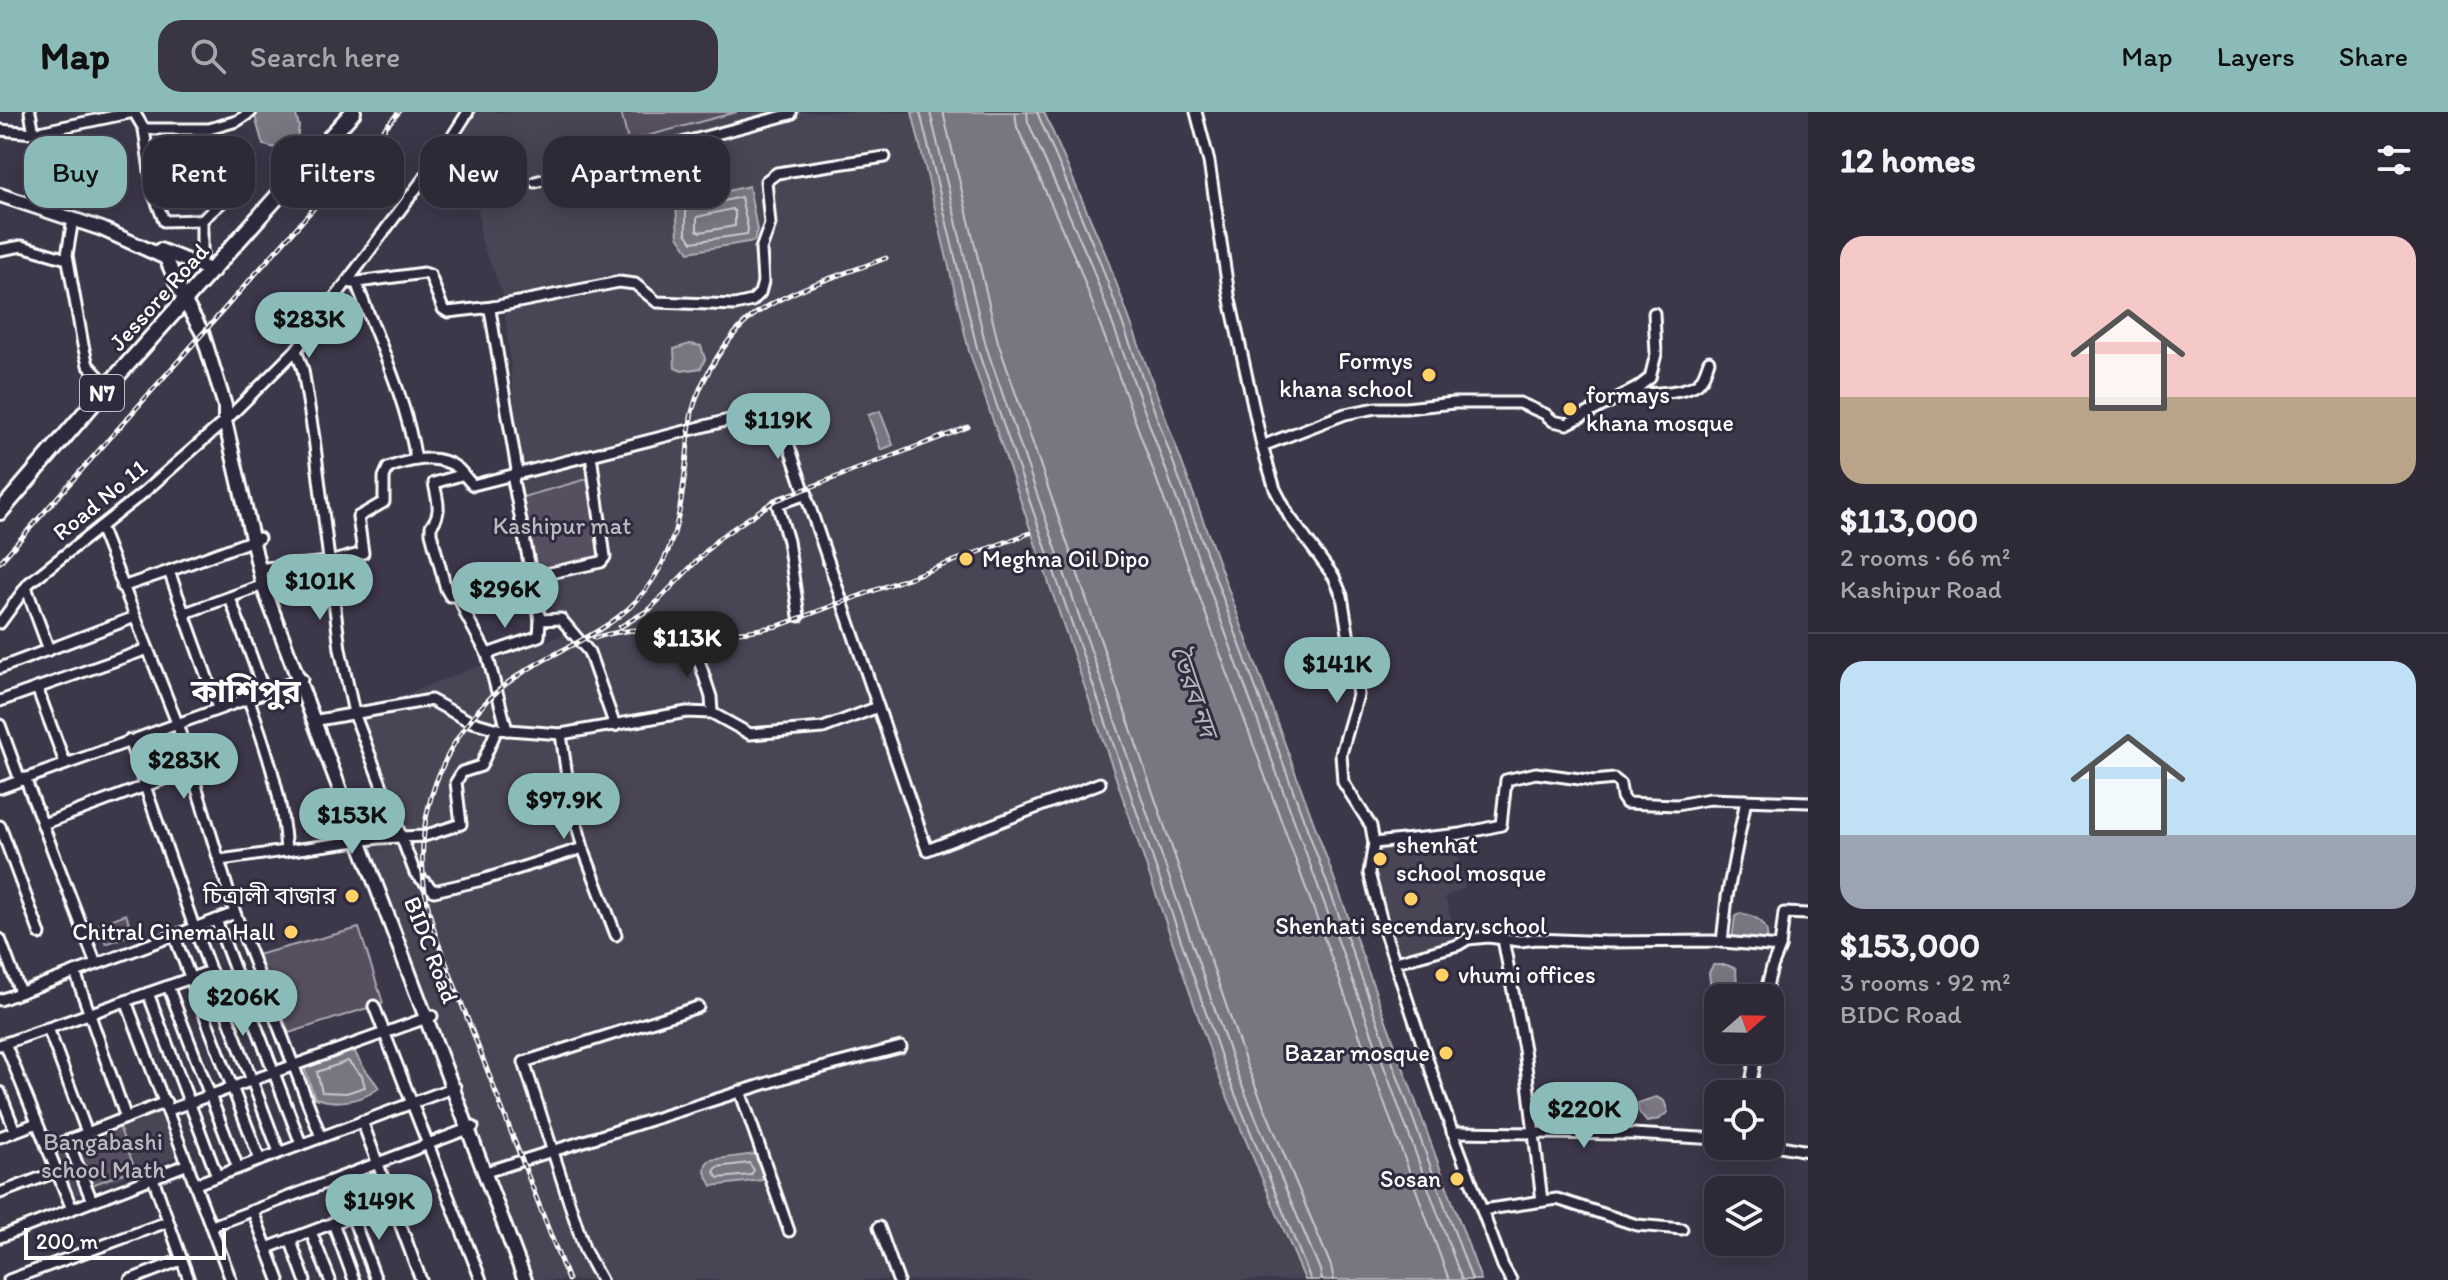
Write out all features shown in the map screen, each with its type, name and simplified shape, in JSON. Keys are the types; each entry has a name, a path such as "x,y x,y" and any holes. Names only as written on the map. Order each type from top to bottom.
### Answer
{"highway":[{"name":"Jessore Road","path":"0,512 185,302 206,269 353,112"}],"main road":[{"path":"0,192 76,214 206,269"},
{"name":"BIDC Road","path":"0,192 163,256 202,332 228,414 266,584 525,1280"},
{"name":"BIDC Road","path":"255,539 265,568 266,584"},
{"name":"BIDC Road","path":"301,679 362,842"},
{"name":"BIDC Road","path":"470,1128 532,1280"}],"street":[{"path":"30,112 34,133"},
{"path":"0,130 34,133 134,112 144,129 153,192 164,221 202,220 216,208"},
{"path":"144,129 209,129 237,121 251,112"},
{"name":"Road No 11","path":"0,623 26,587 143,493 296,350 438,159 468,112"},
{"path":"535,182 791,112"},
{"path":"1196,112 1209,162 1229,295 1262,446 1275,489 1289,516 1334,577 1342,596 1358,695 1341,754 1343,782 1371,826 1374,843 1369,873 1385,933 1452,1132 1511,1280"},
{"path":"344,284 424,273 430,275 443,309 448,312 493,307 619,282 635,284 657,302 735,305 752,301 760,293 763,282 761,249 770,224 766,181 777,173 885,157"},
{"path":"73,219 67,259 88,365 108,386"},
{"path":"202,220 202,256 206,269"},
{"path":"0,250 22,246 67,259"},
{"path":"356,282 404,410 416,460"},
{"path":"487,654 539,636 540,620 514,475 517,470 490,310 493,307"},
{"path":"1262,446 1345,414 1376,408 1520,403 1553,421 1567,424 1650,378 1656,354 1654,313"},
{"path":"296,350 303,370 314,438 340,649 354,713 415,873 434,891 482,880 583,848"},
{"path":"1626,394 1696,385 1709,361"},
{"path":"265,568 329,562 363,553 358,517 384,502 384,477 388,468 429,458 456,467 473,485 776,408 927,850 1100,783"},
{"path":"532,577 601,562 605,557 591,455"},
{"path":"220,860 401,836 424,836 461,824 456,782 462,772 481,766 502,729 487,654 458,595 450,596 446,589 431,533 431,526 439,518 440,511 434,483 461,475"},
{"path":"799,616 788,541 777,504 807,494"},
{"path":"100,527 177,723 235,913 321,1137"},
{"path":"122,587 255,539"},
{"path":"169,571 218,708"},
{"path":"185,613 266,584"},
{"path":"26,587 49,650"},
{"path":"230,598 264,691"},
{"path":"0,668 135,617"},
{"path":"540,620 561,619 589,652 615,726"},
{"path":"692,639 711,697 712,713"},
{"path":"0,701 148,649"},
{"path":"0,788 301,679"},
{"path":"37,688 65,763"},
{"path":"248,697 273,766 286,851"},
{"path":"318,720 431,700 469,721 502,729 561,734 687,712 712,713 750,734 823,728 878,707"},
{"path":"0,725 43,824 96,964"},
{"path":"561,734 570,798 583,848 616,935"},
{"path":"129,740 194,927 279,1152"},
{"path":"43,824 191,769"},
{"path":"1374,843 1461,834 1501,825 1506,780 1536,773 1594,781 1614,779 1620,784 1626,803 1677,805 1709,799 1808,802"},
{"path":"1722,942 1727,897 1746,800"},
{"path":"0,826 40,934"},
{"path":"0,1000 235,913"},
{"path":"1768,984 1780,947 1784,913 1808,914"},
{"path":"216,920 301,1144"},
{"path":"174,935 260,1160"},
{"path":"0,939 5,966 20,992"},
{"path":"1396,962 1458,945 1468,939 1722,942 1780,947"},
{"path":"1503,939 1524,1049 1542,1201"},
{"path":"72,1209 3,1044 211,971"},
{"path":"75,972 126,1118"},
{"path":"168,986 238,1168"},
{"path":"148,993 217,1176"},
{"path":"126,1001 231,1280"},
{"path":"374,1006 481,1280"},
{"path":"601,1280 585,1251 524,1062 698,1007"},
{"path":"47,1149 126,1118 190,1103 429,1017"},
{"path":"48,1028 87,1133"},
{"path":"489,1171 740,1091 901,1047"},
{"path":"196,1184 455,1087"},
{"path":"740,1091 789,1231"},
{"path":"0,1092 15,1131"},
{"path":"362,1121 421,1280"},
{"path":"0,1137 37,1123"},
{"path":"212,1226 470,1128"},
{"path":"1452,1132 1704,1139"},
{"path":"68,1141 92,1201"},
{"path":"1784,1147 1808,1151"},
{"path":"0,1236 188,1164"},
{"path":"0,1193 56,1172"},
{"path":"153,1178 189,1280"},
{"path":"1482,1210 1557,1199 1637,1225 1682,1229"},
{"path":"267,1248 392,1201"},
{"path":"254,1214 279,1280"},
{"path":"352,1216 376,1280"},
{"path":"9,1280 167,1222"},
{"path":"333,1223 354,1280"},
{"path":"879,1227 898,1280"},
{"path":"311,1232 330,1280"},
{"path":"290,1239 305,1280"},
{"path":"130,1280 181,1260"}],"shaded area":[{"path":"468,112 912,112 969,351 1146,866 1158,890 1156,893 1219,1077 1303,1280 530,1280 366,841 400,836 354,713 568,633 532,577 503,295 481,241 478,208 527,208 527,136 452,136"},
{"name":"Shenhati secendary school","path":"1453,835 1465,888 1445,897 1458,943 1397,962 1372,874 1377,848"},
{"path":"160,1098 183,1154 69,1198 46,1142"}],"green space":[{"path":"621,112 737,112 647,136 627,136"},
{"name":"Kashipur mat","path":"587,479 601,556 595,561 536,573 523,497"},
{"path":"126,914 133,934 106,944 99,924"},
{"path":"359,928 383,1003 289,1033 257,955"},
{"name":"Bangabashi school Math","path":"118,1124 135,1169 89,1186 72,1141"}],"water":[{"path":"295,112 299,126 298,136 271,136 271,147 263,145 254,113"},
{"name":"ভৈরব নদ","path":"912,112 1044,112 1106,255 1481,1280 1305,1280 1219,1077 969,351"},
{"path":"749,186 757,230 754,241 689,252 678,236 676,208 730,208 730,190"},
{"path":"690,344 701,346 705,359 701,368 682,371 675,368 674,349"},
{"path":"880,411 893,445 881,450 868,415"},
{"path":"1740,913 1752,916 1764,925 1767,942 1732,939 1735,917"},
{"path":"1713,965 1727,965 1736,969 1737,984 1710,984 1709,973"},
{"path":"354,1049 379,1088 348,1101 315,1098 304,1067"},
{"path":"1656,1097 1664,1101 1668,1112 1659,1119 1647,1122 1639,1112 1638,1103"},
{"path":"755,1154 763,1172 762,1180 712,1186 705,1172 710,1160"}],"railway":[{"path":"0,562 399,112"},
{"path":"568,1280 436,937 426,897 423,842 435,785 462,732 501,688 604,627 633,605 655,577 669,549 678,520 696,398 719,354 740,328 751,317 777,301 886,258"},
{"path":"620,627 650,609 719,538 774,501 968,427"},
{"path":"594,638 630,630 736,632 778,626 1030,533"}],"place":[{"name":"Formys khana school","path":"1429,375"},
{"name":"formays khana mosque","path":"1570,409"},
{"name":"Meghna Oil Dipo","path":"966,559"},
{"name":"shenhat school mosque","path":"1380,859"},
{"name":"চিত্রালী বাজার","path":"352,896"},
{"name":"Shenhati secendary school","path":"1411,899"},
{"name":"Chitral Cinema Hall","path":"291,932"},
{"name":"vhumi offices","path":"1442,975"},
{"name":"Bazar mosque","path":"1446,1053"},
{"name":"Sosan","path":"1457,1179"}],"district":[{"name":"কাশিপুর","path":"246,691"}]}
